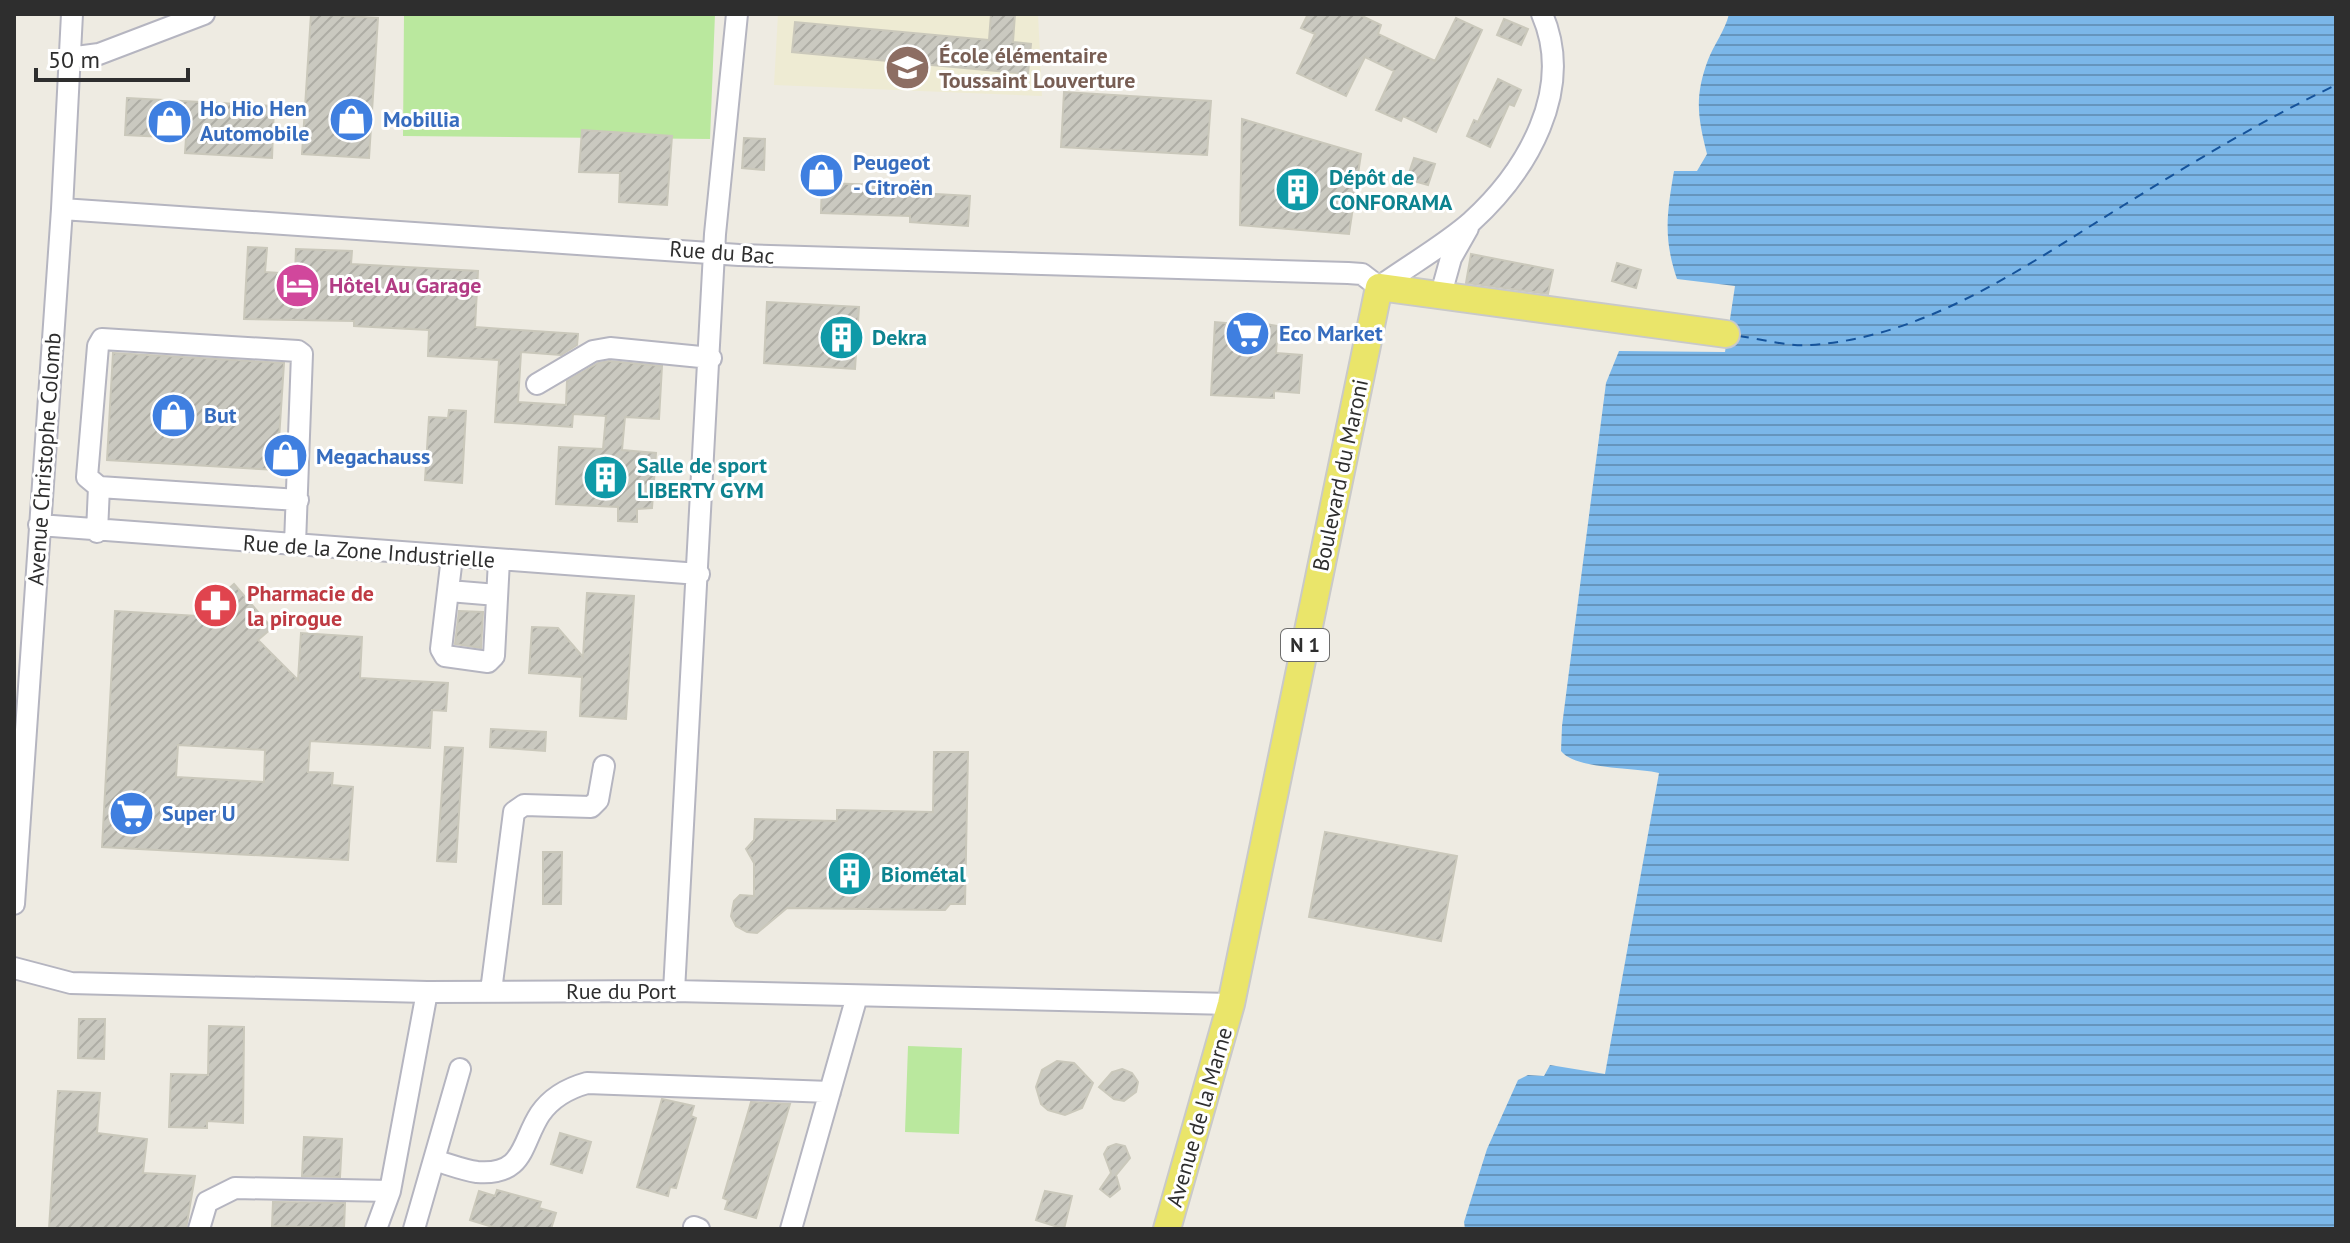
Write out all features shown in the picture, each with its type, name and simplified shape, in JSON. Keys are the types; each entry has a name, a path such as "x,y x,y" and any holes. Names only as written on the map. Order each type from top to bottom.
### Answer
{"main road":[{"path":"1379,287 1726,334"},
{"name":"Boulevard du Maroni","path":"1231,1004 1379,287"},
{"name":"Avenue de la Marne","path":"1167,1229 1231,1004"}],"street":[{"name":"Avenue Christophe Colomb","path":"14,904 62,209 72,14"},
{"path":"69,58 99,54 204,14"},
{"path":"674,991 715,253 737,14"},
{"path":"1441,294 1451,258 1472,221 1515,170 1544,119 1553,64 1549,29 1542,14"},
{"name":"Rue du Bac","path":"62,209 715,253 1322,271 1362,274 1379,287"},
{"path":"1379,287 1472,221"},
{"path":"295,544 298,500 303,362 298,351 102,339 98,346 87,477 99,487 298,500"},
{"path":"537,384 593,351 610,348 711,358"},
{"path":"97,532 99,487"},
{"name":"Rue de la Zone Industrielle","path":"39,525 97,532 699,574"},
{"path":"452,557 442,653 488,662 494,656 499,560"},
{"path":"449,591 497,595"},
{"path":"491,991 514,812 524,805 591,807 598,800 604,766"},
{"name":"Rue du Port","path":"14,968 71,983 427,992 674,991 1231,1004"},
{"path":"376,1229 390,1191 427,992"},
{"path":"791,1229 857,996"},
{"path":"414,1229 460,1069"},
{"path":"434,1160 476,1172 509,1166 523,1154 540,1114 562,1093 587,1083 830,1092"},
{"path":"199,1229 207,1202 235,1188 390,1191"}],"shaded area":[{"name":"École élémentaire Toussaint Louverture","path":"778,14 1038,14 1042,96 774,85"}],"green space":[{"path":"404,14 715,14 710,139 403,136"},
{"path":"908,1046 962,1048 959,1134 905,1132"}],"water":[{"path":"1729,14 2336,14 2336,1229 1465,1229 1464,1222 1487,1149 1518,1080 1528,1075 1544,1076 1550,1065 1605,1074 1659,773 1579,762 1561,751 1562,726 1606,383 1619,351 1725,352 1735,286 1677,279 1668,225 1674,171 1697,171 1707,154 1699,97 1708,60"}],"building":[{"path":"311,14 378,18 369,158 302,154"},
{"path":"991,14 1015,14 1013,42 1031,44 1028,74 792,52 795,22 989,40"},
{"path":"1308,14 1358,14 1381,25 1378,34 1435,61 1456,18 1482,30 1436,132 1403,116 1401,121 1376,110 1394,71 1365,57 1346,96 1297,73 1315,34 1301,28"},
{"path":"1504,19 1528,29 1521,45 1497,35"},
{"path":"1498,79 1521,90 1514,106 1509,104 1490,147 1467,136 1474,120 1478,122"},
{"path":"1064,92 1211,101 1207,155 1061,147"},
{"path":"127,98 274,106 272,158 185,153 186,138 125,135"},
{"name":"Dépôt de CONFORAMA","path":"1242,119 1361,154 1349,234 1240,225"},
{"path":"582,130 672,136 667,205 619,202 620,173 579,172"},
{"path":"744,138 765,139 764,170 742,168"},
{"path":"1414,158 1435,164 1428,185 1407,179"},
{"path":"822,183 883,185 883,191 970,196 968,226 910,222 910,216 821,213"},
{"path":"248,247 267,248 265,272 295,274 296,249 352,251 351,264 478,271 475,327 578,334 577,345 561,355 521,352 518,402 566,405 567,381 598,363 610,361 662,366 659,419 625,417 622,450 656,453 652,508 637,509 637,522 618,521 618,507 556,504 559,447 603,449 606,416 573,414 572,427 495,422 499,360 428,356 429,330 354,326 354,321 244,319"},
{"path":"1471,254 1553,270 1548,294 1466,283"},
{"path":"1617,263 1641,270 1636,288 1612,281"},
{"path":"767,302 859,307 855,369 764,363"},
{"path":"1237,320 1278,326 1276,353 1302,355 1299,393 1274,391 1274,398 1211,395 1215,322 1237,324"},
{"path":"113,353 284,363 277,470 107,460"},
{"path":"449,410 466,411 462,483 425,480 429,417 448,418"},
{"path":"234,584 272,628 258,640 298,680 301,633 362,637 360,678 448,683 446,711 432,710 430,748 310,741 308,772 333,773 332,785 353,787 348,860 102,847 115,611 198,616 208,607 208,599 216,600","holes":["178,745 265,750 264,782 176,777"]},
{"path":"587,593 634,596 626,719 580,716 582,677 529,673 532,627 558,628 583,657"},
{"path":"459,611 483,612 481,648 455,644"},
{"path":"491,729 546,732 545,751 490,747"},
{"path":"445,747 463,748 456,862 437,861"},
{"path":"934,752 968,752 965,904 950,904 945,910 787,908 757,933 736,926 731,916 734,901 740,895 754,896 754,863 746,849 754,840 755,819 837,821 837,810 933,812"},
{"path":"1325,832 1457,856 1441,941 1309,917"},
{"path":"543,852 562,852 561,904 543,904"},
{"path":"79,1019 105,1019 104,1059 78,1058"},
{"path":"209,1026 244,1027 243,1123 207,1121 207,1128 169,1127 171,1074 208,1075"},
{"path":"1057,1061 1074,1063 1093,1083 1082,1108 1065,1115 1048,1110 1041,1104 1036,1087 1042,1070"},
{"path":"1122,1069 1132,1073 1138,1082 1136,1092 1124,1101 1114,1099 1099,1087 1112,1072"},
{"path":"58,1091 100,1093 97,1133 147,1139 143,1173 195,1176 186,1229 49,1229"},
{"path":"662,1099 694,1106 691,1116 696,1118 676,1188 670,1187 668,1196 637,1187"},
{"path":"751,1102 790,1104 756,1218 725,1209 728,1200 723,1198"},
{"path":"560,1133 591,1142 582,1173 551,1164"},
{"path":"304,1137 342,1139 340,1177 302,1176"},
{"path":"1116,1144 1125,1146 1130,1158 1116,1175 1120,1189 1110,1197 1100,1189 1111,1173 1104,1154 1108,1147"},
{"path":"497,1190 541,1202 539,1208 556,1213 551,1229 499,1229 470,1220 479,1191 495,1196"},
{"path":"1045,1191 1072,1196 1064,1229 1036,1220"},
{"path":"273,1202 345,1203 344,1228 272,1226"}],"ferry route":[{"path":"1739,336 1811,345 1854,339 1936,313 2014,273 2202,157 2336,85"}],"place":[{"name":"École élémentaire Toussaint Louverture","path":"908,68"},
{"name":"Mobillia","path":"352,119"},
{"name":"Ho Hio Hen Automobile","path":"169,121"},
{"name":"Peugeot - Citroën","path":"822,175"},
{"name":"Dépôt de CONFORAMA","path":"1298,190"},
{"name":"Hôtel Au Garage","path":"298,285"},
{"name":"Eco Market","path":"1248,333"},
{"name":"Dekra","path":"841,337"},
{"name":"But","path":"173,415"},
{"name":"Megachauss","path":"285,456"},
{"name":"Salle de sport LIBERTY GYM","path":"606,478"},
{"name":"Pharmacie de la pirogue","path":"216,606"},
{"name":"Super U","path":"131,813"},
{"name":"Biométal","path":"850,874"}]}
